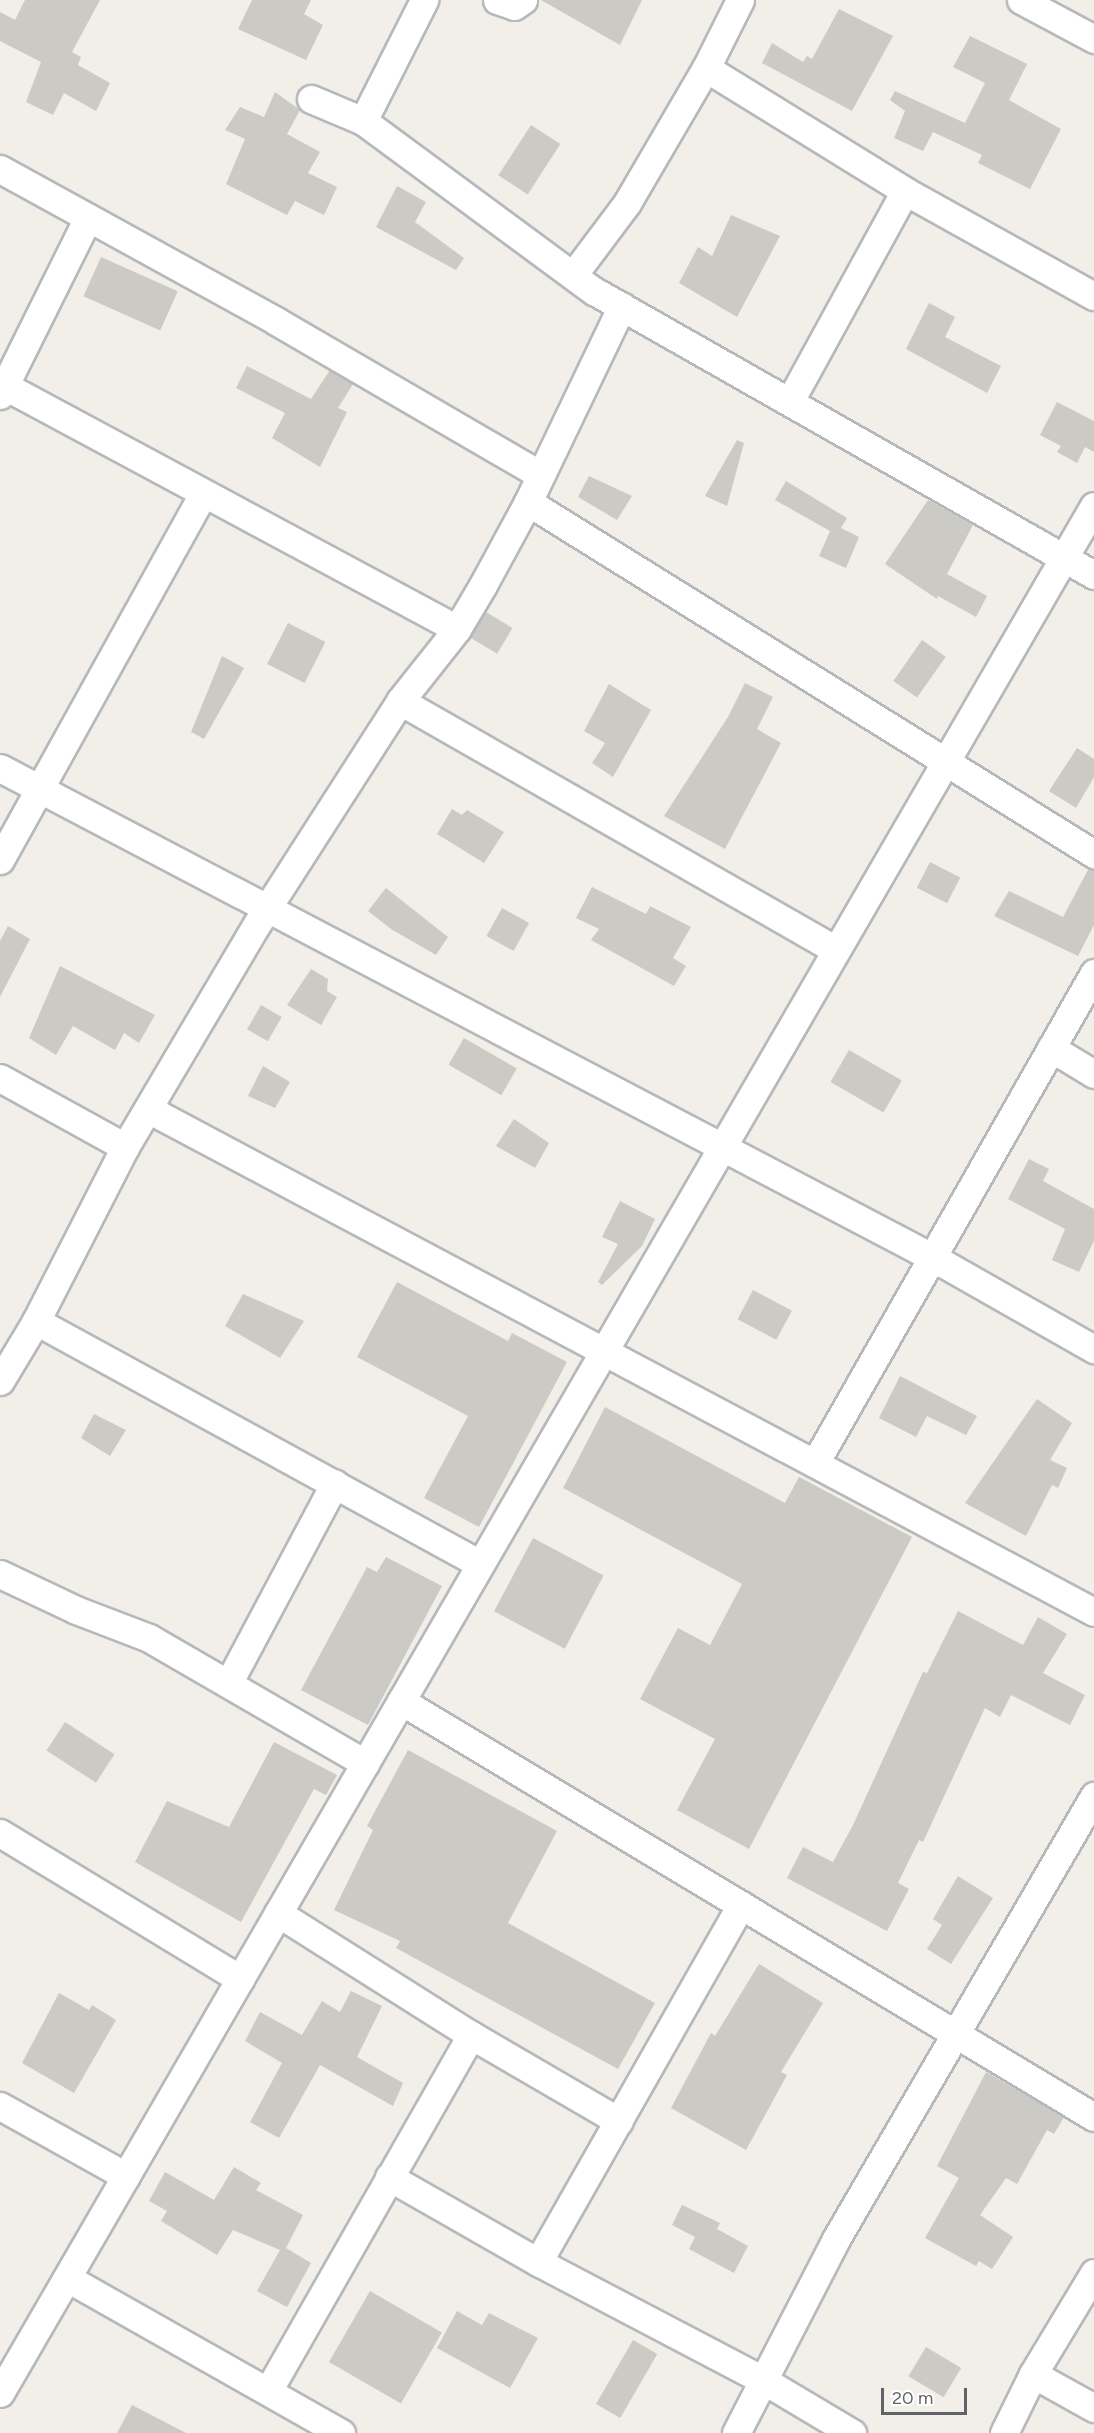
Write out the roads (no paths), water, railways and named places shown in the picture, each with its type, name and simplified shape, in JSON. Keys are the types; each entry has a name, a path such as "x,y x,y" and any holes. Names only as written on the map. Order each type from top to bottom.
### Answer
{"street":[{"path":"363,121 424,0"},
{"path":"497,0 514,6 523,0"},
{"path":"573,275 614,224 706,69 740,0"},
{"path":"1021,0 1094,39"},
{"path":"706,69 905,191 1094,296"},
{"path":"311,99 363,121 573,275 622,306 1094,575"},
{"path":"0,170 417,401 541,475"},
{"path":"790,401 905,191"},
{"path":"88,218 2,390 457,629"},
{"path":"0,1381 36,1321 125,1147 268,908 400,701 457,629 528,502 622,306"},
{"path":"0,860 203,494"},
{"path":"528,502 1094,854"},
{"path":"1,2390 606,1351 944,762 1094,506"},
{"path":"400,701 836,950"},
{"path":"0,768 930,1256 1094,1349"},
{"path":"815,1463 930,1256 1094,973"},
{"path":"1051,1048 1094,1074"},
{"path":"0,1078 125,1147"},
{"path":"148,1109 1094,1612"},
{"path":"36,1321 480,1564"},
{"path":"229,1682 335,1483"},
{"path":"0,1574 76,1610 149,1638 229,1682 365,1763"},
{"path":"401,1701 1094,2117"},
{"path":"736,2433 836,2239 1094,1796"},
{"path":"0,1833 240,1979"},
{"path":"538,2262 741,1905"},
{"path":"278,1913 471,2036 619,2121"},
{"path":"268,2391 471,2036"},
{"path":"0,2106 126,2176"},
{"path":"389,2177 538,2262 763,2380 852,2433"},
{"path":"1004,2433 1032,2374 1094,2273"},
{"path":"67,2278 341,2433"},
{"path":"1032,2374 1094,2408"}]}
